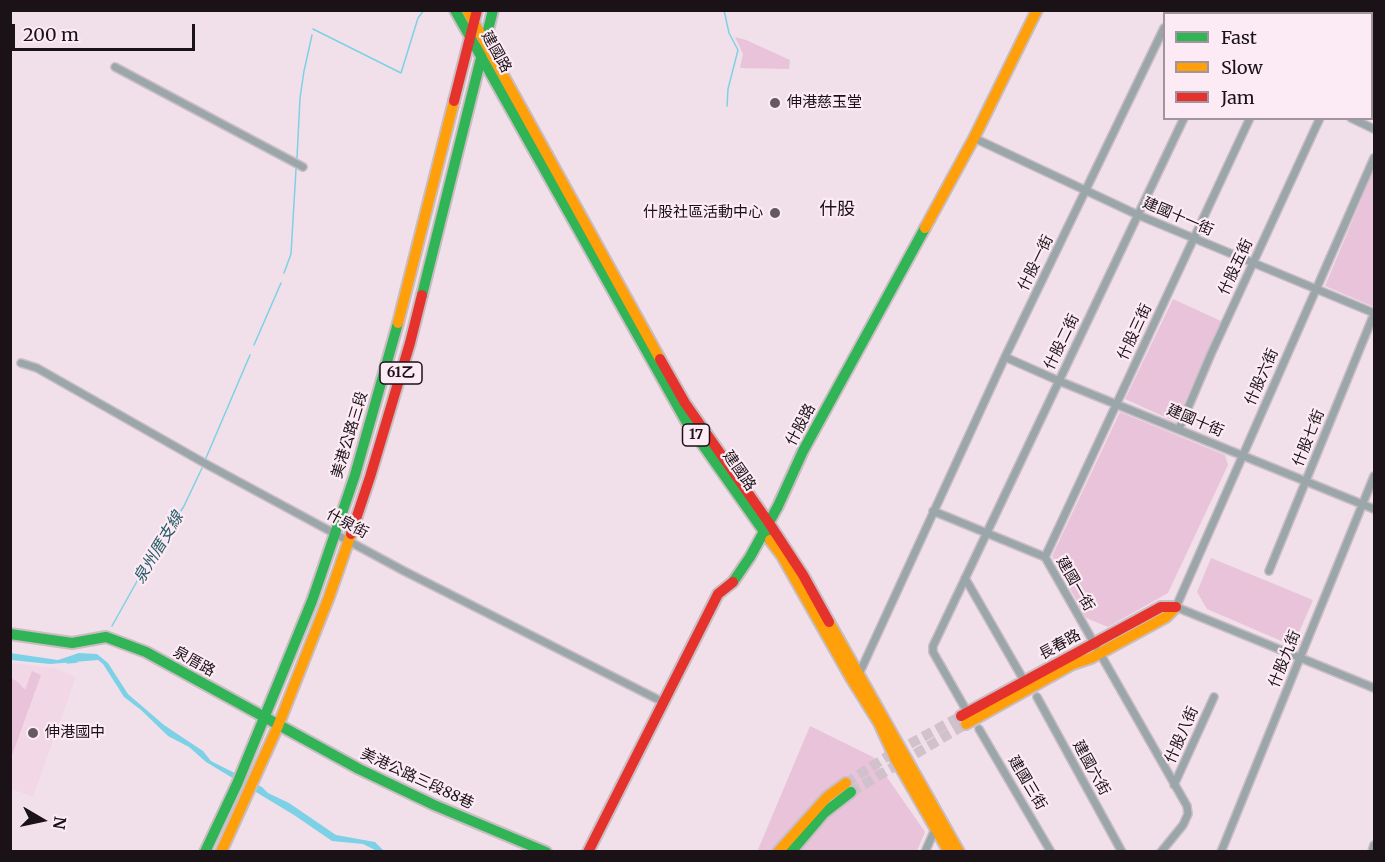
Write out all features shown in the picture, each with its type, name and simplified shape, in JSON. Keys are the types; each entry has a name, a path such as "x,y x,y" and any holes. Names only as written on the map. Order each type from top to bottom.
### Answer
{"main road":[{"name":"建國路","path":"455,10 601,261"},
{"name":"建國路","path":"467,10 686,421 803,575 959,852"},
{"name":"美港公路三段","path":"205,852 284,675 355,475 395,336 472,38 477,10"},
{"name":"美港公路三段","path":"221,852 278,726 308,652 349,540 386,426 410,343 493,10"},
{"name":"什股路","path":"588,852 718,594 735,580 750,557 787,489 803,451 974,138 1038,10"},
{"name":"建國路","path":"766,527 879,723 895,758 949,852"},
{"name":"長春路","path":"964,716 1090,658 1096,648 1166,617 1176,607"},
{"name":"泉厝路","path":"10,634 72,643 106,637 146,652 278,726"},
{"name":"美港公路三段88巷","path":"278,726 434,805 546,852"},
{"path":"777,852 827,797 849,787 791,852"}],"street":[{"name":"什股一街","path":"933,511 1005,357 1162,38"},
{"path":"116,67 303,166"},
{"name":"什股二街","path":"965,578 1183,120"},
{"name":"什股三街","path":"1045,557 1249,120"},
{"name":"什股五街","path":"1179,429 1319,120"},
{"path":"1355,120 1374,129"},
{"name":"建國十一街","path":"974,138 1138,215 1374,314"},
{"name":"什股六街","path":"1176,607 1374,158"},
{"name":"什股七街","path":"1269,571 1374,314"},
{"name":"建國十街","path":"1005,357 1374,509"},
{"name":"什泉街","path":"21,363 37,368 206,464 404,571 663,702"},
{"name":"什股九街","path":"1221,852 1374,476"},
{"path":"859,674 933,511"},
{"name":"建國一街","path":"933,511 1045,557 1174,785 1183,797 1188,814 1178,832 1161,852"},
{"path":"965,578 1022,677"},
{"path":"964,716 933,652 933,646 965,578"},
{"path":"1176,607 1374,688"},
{"name":"建國六街","path":"1037,697 1122,852"},
{"name":"什股八街","path":"1174,785 1214,697"},
{"name":"建國三街","path":"979,729 1051,852"},
{"path":"925,852 936,827"},
{"path":"1372,852 1374,845"}],"shaded area":[{"path":"735,37 790,60 789,69 740,68 743,54"},
{"path":"1374,169 1374,307 1325,286"},
{"path":"1173,299 1221,321 1176,422 1125,399"},
{"path":"1120,412 1225,455 1228,465 1168,593 1108,627 1086,618 1052,556"},
{"path":"1211,558 1313,600 1293,646 1207,609 1197,592"},
{"name":"伸港國中","path":"11,663 55,668 76,677 33,797 11,789"},
{"path":"32,671 41,675 11,758 11,678 25,690"},
{"path":"810,726 873,757 925,832 917,851 757,852"}],"water":[{"path":"10,653 58,660 79,653 97,654 108,663 128,694 164,725 203,751 211,761 262,787 336,835 375,842 384,851 377,851 363,844 332,841 294,815 206,762 189,747 168,736 124,697 98,660 50,664 11,660"}],"waterway":[{"name":"泉州厝支線","path":"313,29 401,73 418,18 424,10"},
{"path":"724,10 729,33 738,50 728,89 727,106"},
{"name":"泉州厝支線","path":"297,158 300,98 312,35"},
{"name":"泉州厝支線","path":"284,273 291,254 296,169"},
{"name":"泉州厝支線","path":"254,345 281,283"},
{"name":"泉州厝支線","path":"206,458 250,355"},
{"name":"泉州厝支線","path":"112,626 146,565 184,506 202,468"},
{"path":"67,663 77,662"}],"tunnel":[{"path":"846,783 888,756 961,716"},
{"path":"851,792 966,724"}],"traffic: fast":[{"path":"455,10 686,421 770,540"},
{"path":"422,295 493,10"},
{"path":"733,582 750,557 778,506 803,451 925,228"},
{"path":"205,852 237,784 312,601 355,475 398,323"},
{"path":"10,634 72,643 106,637 146,652 359,769 434,805 546,852"},
{"path":"791,852 824,813 851,792"}],"traffic: slow":[{"path":"467,10 660,359"},
{"path":"925,228 974,138 1037,10"},
{"path":"398,323 454,101"},
{"path":"221,852 278,726 329,597 351,534"},
{"path":"770,540 782,556 879,723 895,758 949,852"},
{"path":"966,724 1073,664 1091,658 1166,617 1176,607"},
{"path":"829,622 959,852"},
{"path":"778,852 827,797 846,783"}],"traffic: jam":[{"path":"454,101 477,10"},
{"path":"351,534 410,343 422,295"},
{"path":"660,359 685,403 803,575 829,622"},
{"path":"588,852 718,594 733,582"},
{"path":"961,716 1161,607 1176,607"}],"place":[{"name":"伸港慈玉堂","path":"775,103"},
{"name":"什股社區活動中心","path":"775,213"},
{"name":"伸港國中","path":"33,733"}],"district":[{"name":"什股","path":"837,210"}]}
